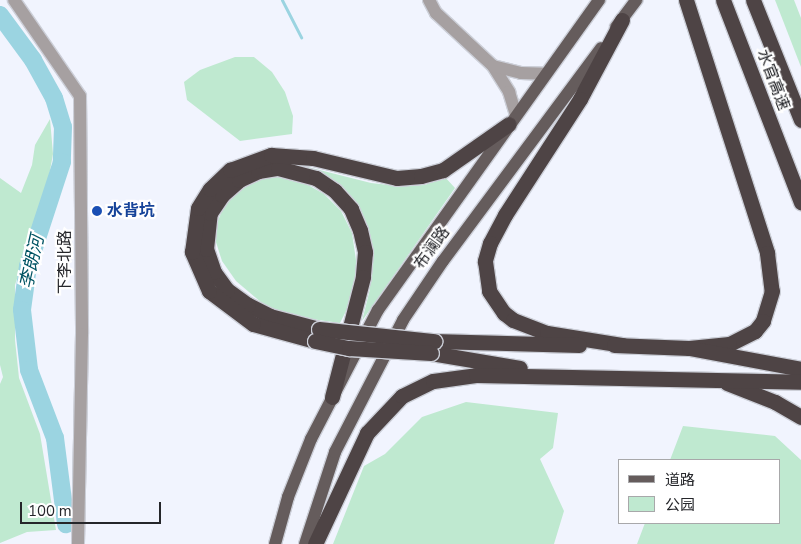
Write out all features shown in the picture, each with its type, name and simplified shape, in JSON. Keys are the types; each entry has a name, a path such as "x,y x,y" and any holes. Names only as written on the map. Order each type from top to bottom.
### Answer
{"highway":[{"path":"686,0 767,254 772,290 762,321 755,331 729,344 689,348"},
{"name":"水官高速","path":"723,0 801,202"},
{"name":"水官高速","path":"753,0 801,120"},
{"path":"622,20 580,99 497,228 485,261 485,278 495,302 513,320 547,332 623,345"},
{"path":"512,120 449,166 421,176 397,178 313,158 271,155 230,170 210,189 198,208 192,252 209,291 254,324 317,335 432,347 623,345 689,348 801,368"},
{"path":"317,335 248,305 228,290 214,272 206,249 210,213 222,195 239,180 258,170 278,168 316,178 335,191 351,209 360,230 366,252 364,277 332,397"},
{"path":"432,347 559,376"},
{"path":"315,544 367,433 402,396 433,380 458,376 559,376 622,380 696,379 801,382"},
{"path":"696,379 736,385 776,402 801,417"}],"main road":[{"name":"布澜路","path":"275,544 304,456 332,397 378,310 544,74 599,0"},
{"name":"布澜路","path":"305,544 335,452 403,320 443,260 636,0"}],"street":[{"name":"下李北路","path":"14,0 80,96 82,334 78,544"},
{"path":"429,0 436,13 493,66 509,92 512,120"},
{"path":"493,66 521,73 544,74"}],"green space":[{"path":"775,0 794,0 801,18 801,67"},
{"path":"235,57 254,57 272,72 285,92 293,116 292,134 240,141 187,100 184,82 200,70"},
{"path":"50,119 53,154 47,187 15,285 15,340 19,378 40,434 56,530 27,532 0,543 0,384 3,377 0,365 0,178 21,193 32,165 35,145"},
{"path":"288,162 371,183 398,186 425,185 444,176 455,188 362,321 370,289 364,231 308,168"},
{"path":"282,176 301,181 324,194 341,211 352,233 357,267 355,293 340,323 290,316 268,308 236,281 222,261 215,239 217,223 224,206 238,188 260,179"},
{"path":"466,402 558,413 553,448 540,459 564,511 554,544 333,544 364,466 385,454 422,417"},
{"path":"683,426 775,436 801,460 801,544 637,544 645,524 781,524 781,459 670,459"}],"waterway":[{"path":"282,0 301,37"},
{"name":"李朗河","path":"0,15 33,60 54,98 63,127 62,162 28,266 22,310 29,370 55,438 66,524"}],"place":[{"name":"水背坑","path":"97,211"}]}
